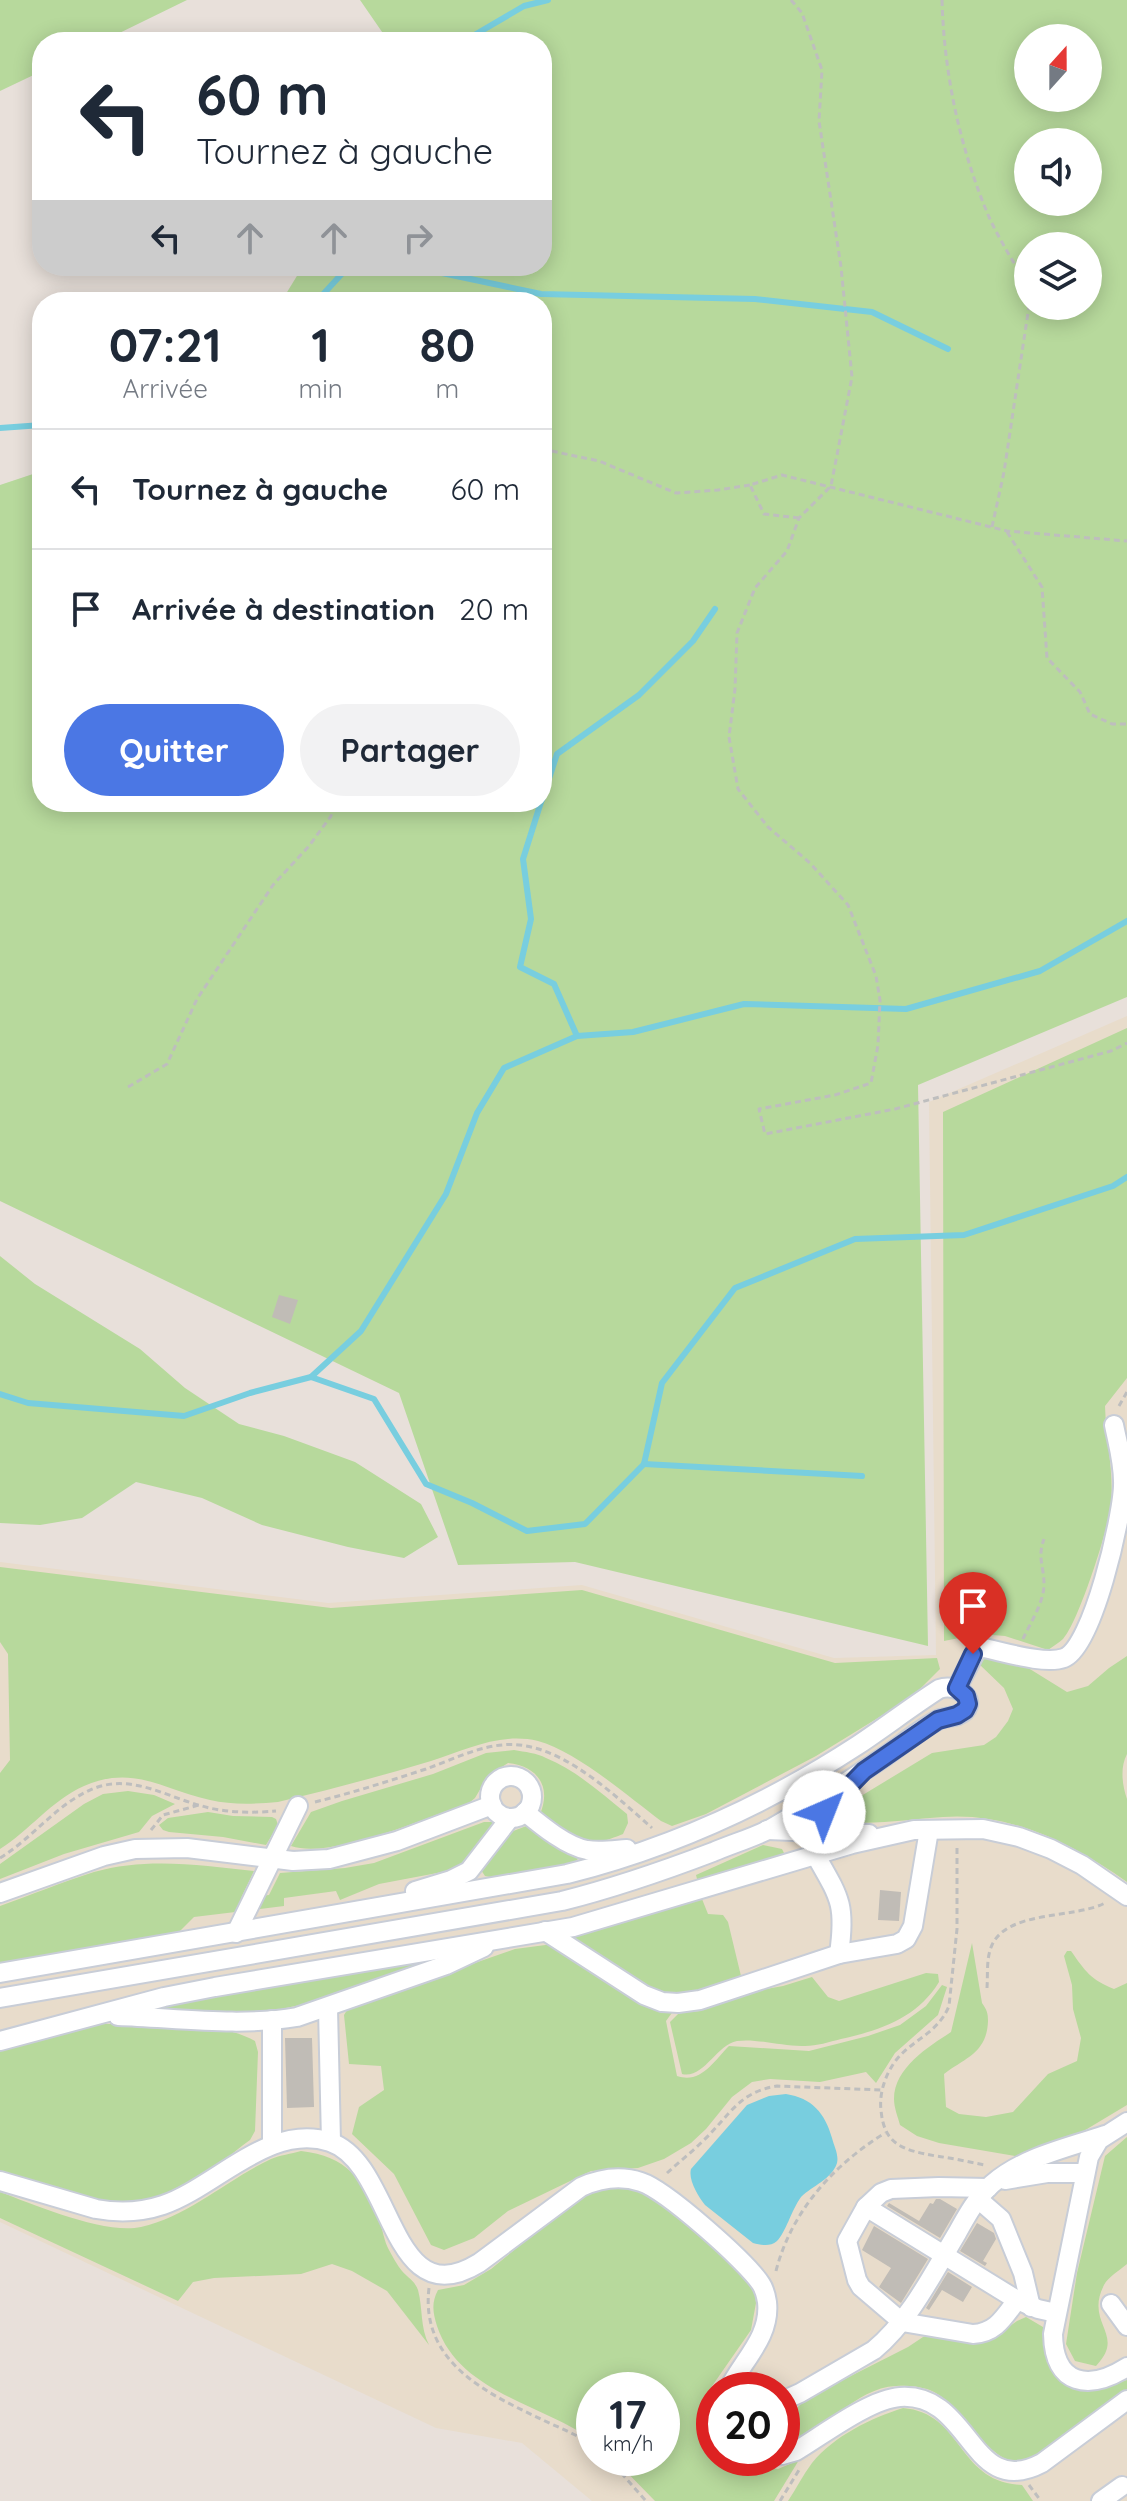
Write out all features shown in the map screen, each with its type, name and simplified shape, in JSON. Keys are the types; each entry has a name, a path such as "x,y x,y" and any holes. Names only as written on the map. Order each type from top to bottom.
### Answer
{"street":[{"path":"0,1973 567,1874 662,1844 793,1785 950,1687 977,1649 1062,1659 1078,1646 1085,1634 1110,1557 1122,1496 1122,1468 1114,1425"},
{"path":"0,1998 562,1901 608,1890 767,1830 864,1771 941,1719 957,1715 967,1708 966,1696 950,1687"},
{"path":"850,1834 825,1827 820,1818 864,1771"},
{"path":"330,1917 462,1876 477,1862 518,1815 532,1800 532,1793 525,1781 505,1777 494,1785 491,1792 492,1805 499,1814 518,1815 537,1822 583,1849 604,1851 662,1844"},
{"path":"0,1893 104,1856 139,1849 196,1848 272,1859 316,1861 356,1854 492,1805"},
{"path":"236,1933 298,1806"},
{"path":"767,1830 887,1835 959,1828 999,1832 1037,1844 1082,1865 1124,1894"},
{"path":"545,1931 655,1999 671,2003 700,2000 839,1954 897,1944 908,1937 913,1926 929,1830"},
{"path":"0,2041 172,1996 595,1921 887,1835"},
{"path":"816,1856 840,1902 843,1925 839,1954"},
{"path":"391,1957 429,1936 482,1915"},
{"path":"96,2015 272,2020 297,2017 446,1965 504,1937"},
{"path":"172,1968 294,1973"},
{"path":"328,2008 331,2142"},
{"path":"272,2020 272,2145"},
{"path":"800,2393 874,2350 902,2322 987,2190 1012,2170 1105,2135 1127,2122"},
{"path":"1105,2135 1092,2148 1085,2173 1056,2313 1054,2352 1060,2366 1070,2375 1087,2382 1105,2380 1127,2367"},
{"path":"0,2181 96,2209 142,2210 182,2197 272,2145 306,2137 331,2142 349,2154 363,2170 413,2261 431,2273 447,2276 465,2271 581,2187 595,2181 621,2177 652,2186 679,2206 743,2263 764,2289 767,2304 763,2329 739,2372"},
{"path":"1024,2303 984,2333 973,2334 902,2322 866,2294 857,2280 847,2241 876,2195 891,2189 939,2187 987,2190 1047,2173 1085,2173"},
{"path":"987,2190 1023,2273 1024,2303"},
{"path":"866,2207 1024,2303 1056,2313"},
{"path":"1111,2304 1127,2326"},
{"path":"800,2449 877,2403 908,2397 924,2399 942,2409 984,2459 1000,2471 1014,2474 1042,2463 1127,2400"},
{"path":"1101,2501 1125,2487"}],"path":[{"path":"791,0 802,13 822,70 819,121 841,267 852,377 831,486 799,518 787,551 755,588 737,633 729,737 738,789 768,827 810,863 848,905 876,976 880,1000 878,1045 871,1083 835,1095 759,1109 765,1134 895,1109 1111,1051 1127,1043"},
{"path":"942,0 943,37 958,125 990,217 1014,261"},
{"path":"992,527 1004,472 1027,320"},
{"path":"552,451 599,461 676,493 750,485 782,475 1007,531 1127,541"},
{"path":"750,485 764,514 799,518"},
{"path":"1007,531 1042,587 1047,658 1080,692 1090,714 1112,724 1127,724"},
{"path":"128,1087 167,1064 197,999 273,885 309,846 332,812"},
{"path":"1017,1654 1043,1595 1040,1550 1044,1539"},
{"path":"0,1858 78,1796 97,1787 120,1784 143,1786 214,1809 265,1812 344,1795 478,1750 503,1745 525,1746 553,1754 574,1767 616,1796 662,1844"},
{"path":"139,1849 163,1815 199,1805"},
{"path":"959,1828 957,1929 949,2006 944,2018 933,2030 894,2063 879,2097 882,2125 895,2142 907,2150 1012,2170"},
{"path":"987,1988 992,1944 1005,1929 1022,1921 1085,1911 1124,1894"},
{"path":"652,2186 705,2139 727,2113 760,2089 777,2086 882,2090"},
{"path":"774,2280 780,2253 791,2227 808,2203 846,2162 886,2132"},
{"path":"431,2273 429,2318 447,2360 485,2389 576,2435"},
{"path":"624,2476 646,2501"}],"shaded area":[{"path":"1127,1016 1127,2501 592,2501 522,2443 436,2428 0,2222 0,1562 328,1603 582,1585 834,1658 936,1655 929,1102"}],"green space":[{"path":"0,0 187,0 121,32 32,32 32,76 0,91"},
{"path":"360,0 1127,0 1127,997 918,1085 928,1646 575,1562 458,1565 399,1393 0,1201 0,485 32,474 32,812 552,812 552,292 287,292 297,276 552,276 552,32 382,32"},
{"path":"1127,1028 1127,1378 1105,1406 1112,1493 1099,1553 1077,1615 1063,1639 1048,1650 1005,1636 979,1634 944,1641 943,1112"},
{"path":"0,1256 35,1284 140,1349 185,1388 239,1424 284,1436 355,1462 421,1504 438,1537 404,1558 262,1525 202,1498 136,1482 82,1518 40,1525 0,1523"},
{"path":"0,1567 331,1608 582,1590 835,1663 937,1658 940,1669 912,1697 816,1756 706,1814 672,1826 569,1754 538,1741 510,1739 497,1740 393,1772 278,1802 226,1803 133,1778 102,1780 61,1799 0,1849 0,1773 10,1760 8,1654 0,1642"},
{"path":"988,1656 1025,1666 1067,1692 1088,1686 1127,1656 1127,1754 1122,1776 1127,1799 1127,1882 1063,1843 1017,1825 968,1817 838,1821 838,1810 932,1753 984,1745 996,1737 1013,1709 1004,1688 979,1664"},
{"path":"514,1750 542,1756 588,1783 627,1814 628,1823 623,1834 590,1842 560,1829 540,1814 544,1795 539,1779 527,1768 508,1763 488,1776 469,1803 354,1842 309,1849 291,1846 311,1812 433,1774 486,1753"},
{"path":"128,1791 154,1795 175,1804 152,1816 139,1832 64,1854 0,1879 0,1864 84,1804 103,1794"},
{"path":"208,1812 272,1817 278,1825 266,1845 169,1832 159,1825 168,1818"},
{"path":"484,1822 492,1822 496,1826 466,1865 453,1870 379,1884 340,1900 336,1891 284,1898 284,1906 194,1917 176,1935 0,1965 0,1906 94,1872 154,1864 254,1871 241,1898 269,1895 280,1873 374,1863"},
{"path":"529,1825 578,1859 571,1865 495,1878 485,1876 481,1870 508,1833"},
{"path":"763,1845 782,1849 784,1853 781,1858 698,1883 696,1875"},
{"path":"702,1899 708,1914 723,1915 728,1922 741,1976 712,1987 682,1993 652,1989 620,1972 571,1937"},
{"path":"972,1943 982,2003 987,2014 987,2032 974,2054 944,2074 946,2107 959,2114 986,2117 1013,2112 1048,2074 1077,2061 1081,2038 1064,1956 1067,1951 1071,1951 1089,1974 1106,1986 1114,1989 1127,1983 1127,2105 1062,2144 1021,2157 939,2143 917,2136 900,2125 894,2102 896,2088 906,2068 932,2044 951,2032"},
{"path":"553,1944 674,2010 666,2021 677,2076 685,2078 706,2070 729,2046 809,2051 900,2025 926,2006 942,1985 947,1987 938,2015 895,2053 876,2083 866,2072 820,2082 770,2079 752,2082 732,2097 691,2143 664,2159 638,2168 591,2171 508,2211 474,2238 444,2250 431,2245 394,2174 352,2134 359,2107 384,2090 381,2066 349,2064 344,2015 349,2007 515,1949"},
{"path":"450,1954 431,1964 315,2002 281,2009 158,2012 148,2008 184,2000"},
{"path":"926,1973 938,1974 939,1982 930,1994 909,2013 884,2027 810,2046 737,2041 697,2072 682,2074 670,2022 679,2013 700,2011 749,1992 812,1977 828,1997 839,2001"},
{"path":"100,2024 200,2026 255,2041 258,2052 255,2131 250,2140 191,2185 142,2201 95,2200 0,2173 0,2050"},
{"path":"1127,2137 1127,2264 1106,2282 1099,2298 1108,2345 1096,2366 1075,2361 1066,2344 1077,2273 1105,2156"},
{"path":"301,2151 342,2164 367,2193 389,2250 400,2269 417,2287 429,2345 387,2291 352,2271 332,2264 301,2274 214,2278 193,2282 178,2301 0,2218 0,2192 90,2223 109,2227 141,2227 176,2215 271,2159"},
{"path":"630,2185 649,2191 745,2274 754,2286 756,2303 751,2330 722,2372 696,2372 696,2476 789,2476 774,2501 655,2501 631,2476 680,2476 680,2372 576,2372 576,2429 483,2382 448,2349 434,2317 434,2299 438,2290 464,2285 491,2269 584,2193"},
{"path":"1026,2317 1043,2327 1048,2357 1075,2386 1087,2391 1127,2380 1127,2394 1028,2461 1013,2461 1000,2456 941,2396 927,2389 908,2386 867,2394 800,2438 800,2405 837,2383 923,2337 934,2335 989,2341"},
{"path":"903,2408 923,2413 938,2422 984,2472 1000,2481 1022,2485 1033,2501 788,2501 812,2463 831,2444 878,2417"}],"water":[{"path":"786,2094 810,2103 821,2114 832,2138 837,2163 826,2178 801,2197 777,2241 768,2245 753,2243 705,2205 692,2183 690,2173 747,2105 769,2096"}],"building":[{"path":"279,1295 298,1300 290,1324 272,1317"},
{"path":"880,1890 901,1892 899,1921 878,1920"},
{"path":"285,2038 312,2038 314,2107 287,2108"},
{"path":"936,2199 957,2209 940,2238 887,2206 889,2203 919,2221"},
{"path":"977,2223 994,2233 996,2239 983,2261 987,2263 985,2266 960,2251"},
{"path":"874,2226 928,2259 901,2303 879,2287 891,2268 862,2250"},
{"path":"948,2272 972,2287 963,2302 942,2290 929,2310 926,2308"}],"waterway":[{"path":"480,32 524,6 548,0"},
{"path":"325,292 340,276"},
{"path":"456,276 532,292"},
{"path":"552,294 755,299 872,312 948,349"},
{"path":"0,428 32,426"},
{"path":"552,769 557,754 639,695 693,641 715,609"},
{"path":"538,812 523,859 531,919 520,967 554,984 577,1036"},
{"path":"0,1394 28,1403 184,1416 250,1393 311,1377 361,1331 446,1194 477,1113 504,1068 577,1036 633,1032 744,1004 906,1009 1040,971 1127,921"},
{"path":"311,1377 374,1399 426,1484 527,1531 585,1524 644,1464 662,1383 735,1288 855,1239 964,1235 1113,1186 1127,1177"},
{"path":"644,1464 862,1476"}],"route":[{"path":"824,1812 864,1771 938,1720 965,1710 968,1704 966,1696 957,1688 973,1654"}]}
